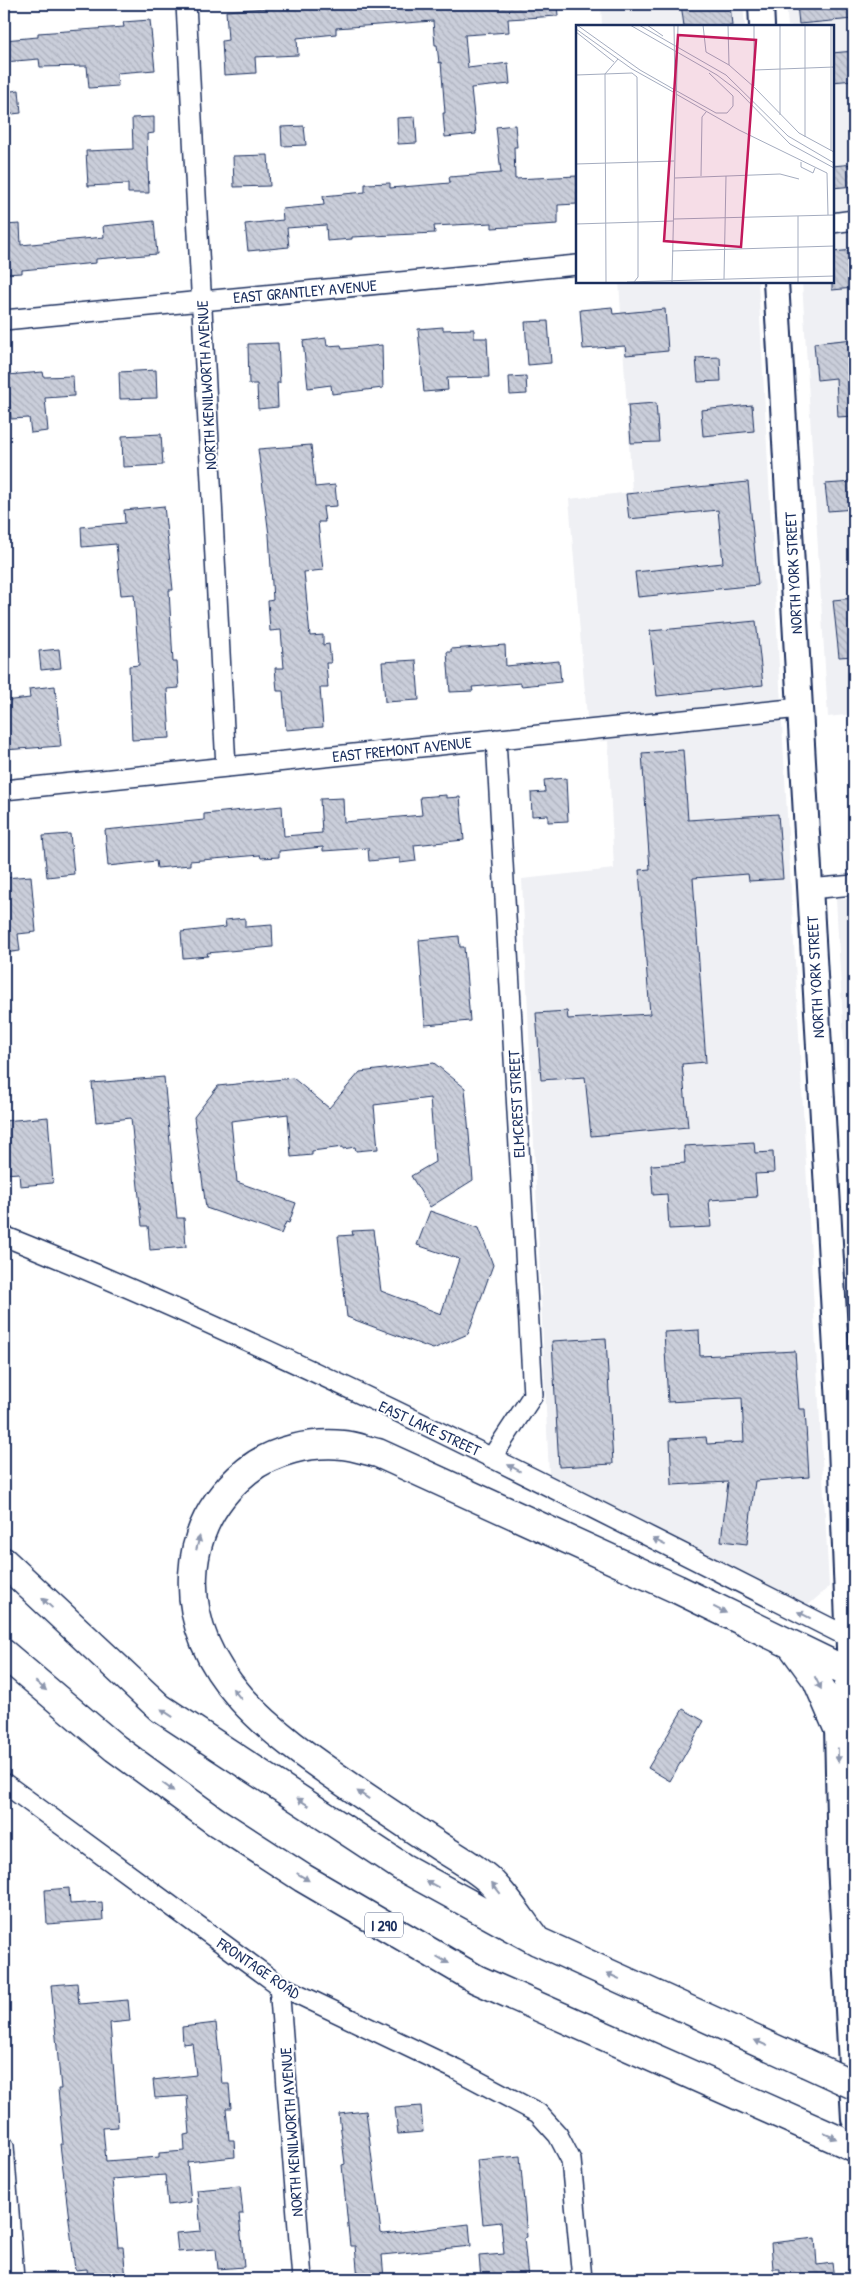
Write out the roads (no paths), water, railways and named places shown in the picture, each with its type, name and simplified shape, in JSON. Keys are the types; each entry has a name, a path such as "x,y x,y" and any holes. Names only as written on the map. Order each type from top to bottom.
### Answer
{"highway":[{"path":"536,1941 490,1881 318,1765 268,1725 244,1702 224,1678 207,1650 195,1618 192,1592 198,1540 218,1499 255,1464 285,1451 313,1445 344,1446 378,1453 676,1588 853,1677"},
{"path":"4,1562 160,1708 402,1867 536,1941 854,2085"},
{"path":"790,1644 817,1680 837,1726"},
{"name":"I 290","path":"4,1654 115,1748 215,1821 311,1882 476,1979 854,2147"}],"main road":[{"path":"761,4 762,25"},
{"name":"NORTH YORK STREET","path":"776,282 853,1677 837,1726 840,1864 854,2119"}],"street":[{"name":"NORTH KENILWORTH AVENUE","path":"186,4 226,767"},
{"path":"833,223 854,220"},
{"name":"EAST GRANTLEY AVENUE","path":"4,320 576,265"},
{"name":"EAST FREMONT AVENUE","path":"4,790 800,708"},
{"name":"ELMCREST STREET","path":"492,1457 533,1395 496,739"},
{"path":"810,889 854,885"},
{"name":"EAST LAKE STREET","path":"4,1236 120,1283 492,1457 851,1638"},
{"name":"FRONTAGE ROAD","path":"4,1784 280,1985 457,2070 538,2113 558,2134 571,2160 582,2279"},
{"name":"NORTH KENILWORTH AVENUE","path":"280,1985 302,2279"},
{"path":"4,2146 14,2279"}]}
